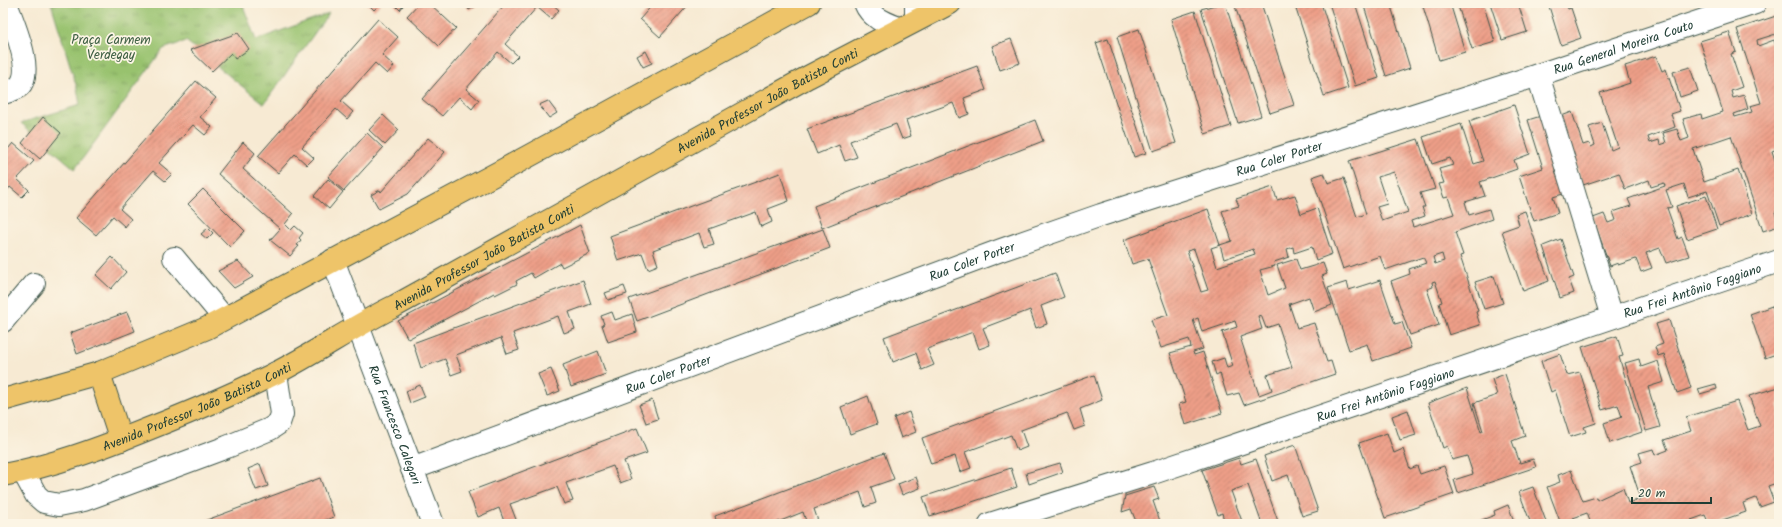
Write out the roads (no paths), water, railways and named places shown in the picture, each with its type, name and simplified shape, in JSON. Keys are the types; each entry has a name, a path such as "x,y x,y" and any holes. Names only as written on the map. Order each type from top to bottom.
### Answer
{"main road":[{"path":"3,400 99,373 207,328 505,169 809,3"},
{"name":"Avenida Professor João Batista Conti","path":"13,473 80,455 121,440 187,414 276,373 359,325 910,17 950,3"},
{"path":"99,373 121,440"}],"street":[{"path":"6,3 25,60 25,76 11,90"},
{"path":"865,3 873,14 880,20 910,17"},
{"name":"Rua General Moreira Couto","path":"1538,75 1754,3"},
{"path":"1538,75 1612,317"},
{"name":"Rua Coler Porter","path":"412,469 1016,245 1101,215 1538,75"},
{"path":"174,258 224,318"},
{"name":"Rua Francesco Calegari","path":"333,260 359,325 433,524"},
{"name":"Rua Frei Antônio Faggiano","path":"990,524 1138,478 1779,261"},
{"path":"3,321 34,284"},
{"path":"13,473 44,502 66,504 84,500 227,447 270,429 279,423 282,414 276,373"}],"park label":[{"name":"Praça Carmem Verdegay","path":"111,46"}]}
